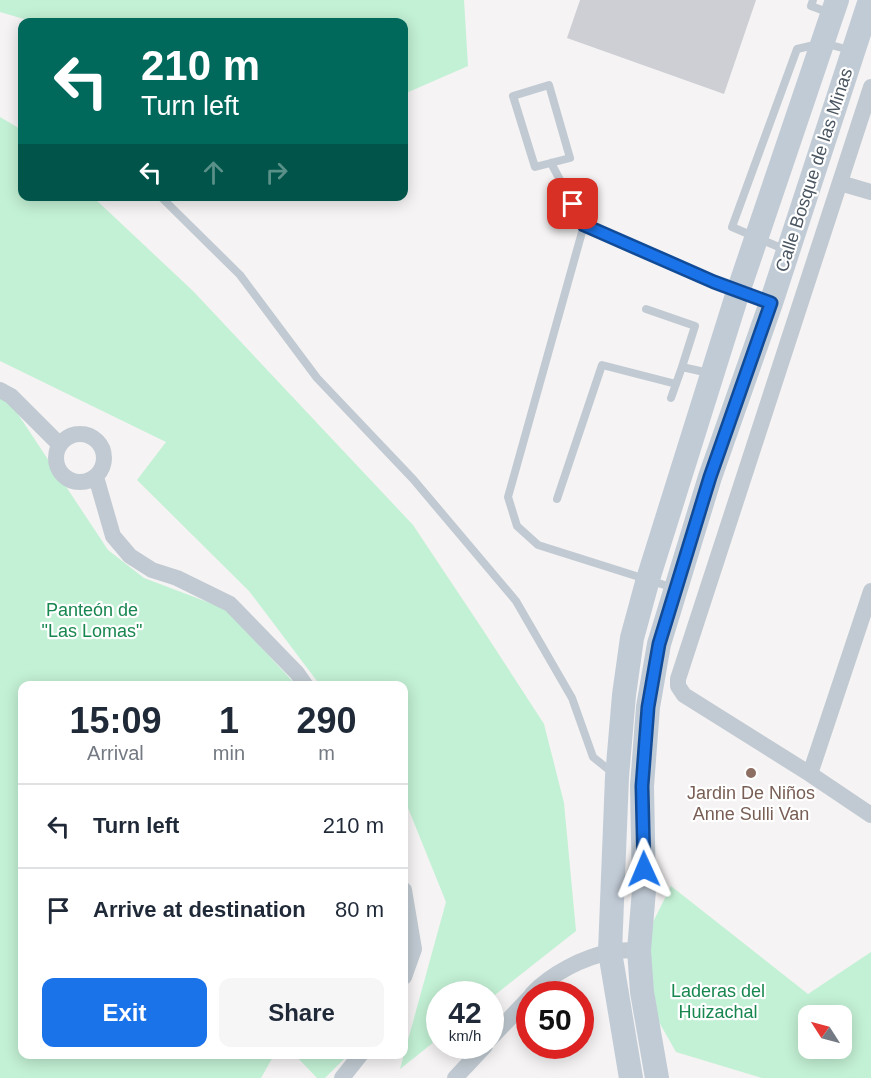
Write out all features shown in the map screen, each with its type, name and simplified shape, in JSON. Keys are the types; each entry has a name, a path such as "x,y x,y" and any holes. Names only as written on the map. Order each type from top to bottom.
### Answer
{"main road":[{"name":"Calle Bosque de las Minas","path":"657,1078 642,992 639,950 645,890 642,786 648,707 659,644 710,477 771,303 870,0"},
{"name":"Calle Bosque de las Minas","path":"631,1078 610,952 617,777 624,695 632,638 648,579 738,291 835,7"}],"street":[{"path":"871,87 678,679 678,686 684,695 871,815"},
{"path":"840,183 871,192"},
{"path":"0,390 11,396 59,444"},
{"path":"74,434 93,437 103,451 104,461 102,470 96,477 81,483 66,479 56,467 55,459 59,444 74,434"},
{"path":"96,477 113,536 130,556 152,570 177,578 230,604 303,681"},
{"path":"810,774 871,591"},
{"path":"408,914 414,949 408,966"},
{"path":"545,981 585,960 610,952 639,950"},
{"path":"504,1024 516,1012"},
{"path":"342,1078 357,1059"},
{"path":"455,1078 473,1059"}],"lane":[{"path":"813,0 811,6 835,7"},
{"path":"823,44 854,51"},
{"path":"549,85 570,158 551,163 535,167 513,96 549,85"},
{"path":"551,163 584,225 771,303"},
{"path":"165,201 240,275 317,378 413,479 516,601 572,698 593,757 617,777"},
{"path":"584,225 508,497 517,526 538,545 675,588"},
{"path":"756,237 788,250"},
{"path":"646,309 695,326 671,398"},
{"path":"557,499 602,365 676,384"},
{"path":"682,367 713,373"}],"green space":[{"path":"0,0 464,0 468,66 408,92 408,18 20,18 0,12"},
{"path":"0,117 18,128 18,201 97,201 193,291 413,525 544,724 564,803 576,931 504,988 504,981 426,981 426,1048 400,1069 403,1059 408,1059 408,1040 446,902 408,808 408,681 317,681 249,591 137,480 166,442 0,361"},
{"name":"Panteón de \"Las Lomas\"","path":"0,387 108,550 144,578 226,609 292,681 18,681 18,1059 272,1059 261,1078 0,1078"},
{"name":"Laderas del Huizachal","path":"671,886 808,994 871,952 871,1078 762,1078 676,1052 642,992 639,950"},
{"path":"299,1059 344,1059 325,1078 317,1078"}],"building":[{"path":"580,0 756,0 724,94 567,38"}],"place":[{"name":"Jardin De Niños Anne Sulli Van","path":"751,773"}],"route":[{"path":"573,204 584,225 732,290 771,303 710,477 659,644 648,707 642,786 644,869"}]}
